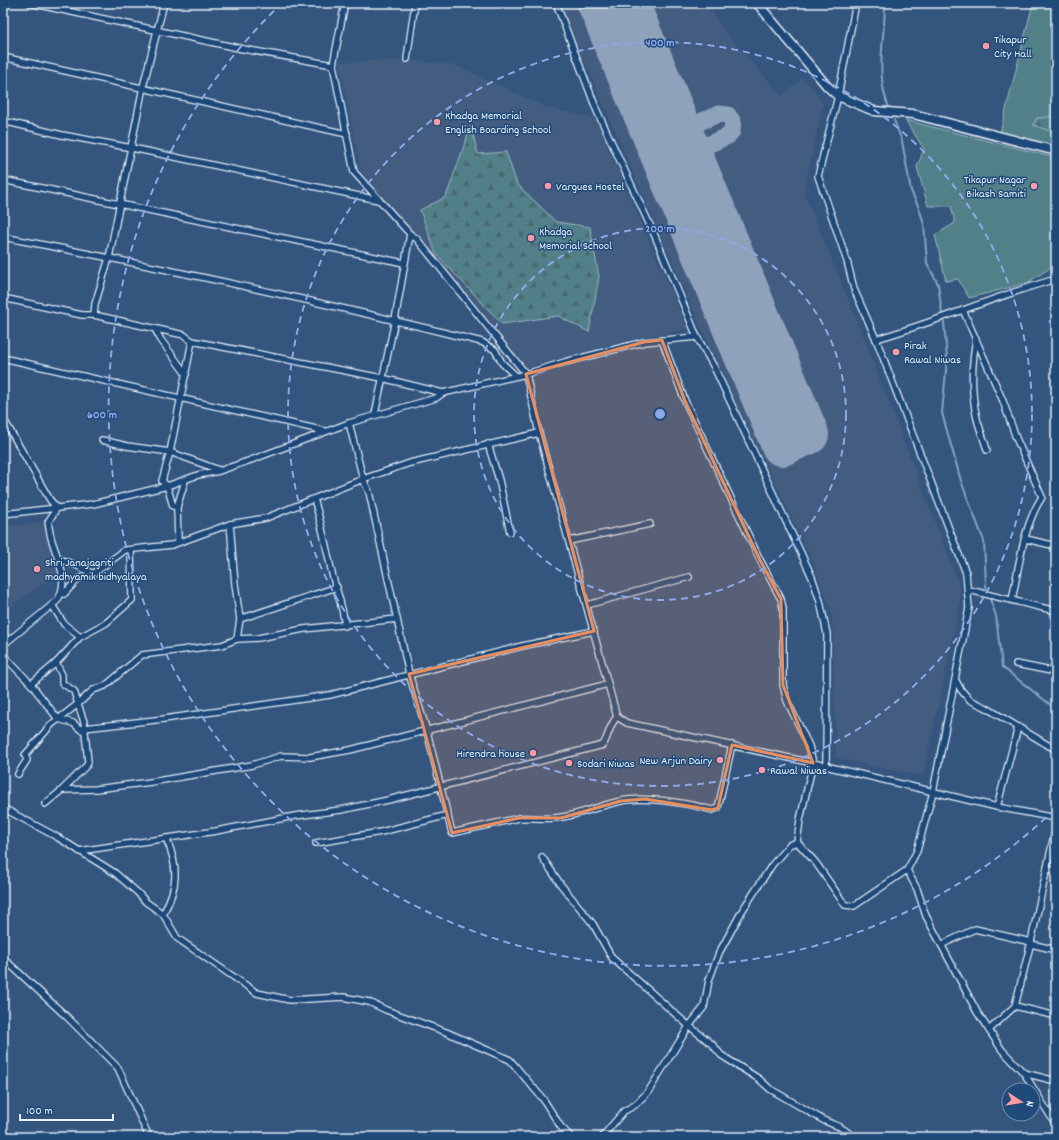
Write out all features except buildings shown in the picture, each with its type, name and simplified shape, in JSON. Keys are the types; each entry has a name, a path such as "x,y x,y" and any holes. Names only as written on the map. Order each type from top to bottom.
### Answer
{"street":[{"path":"30,3 243,49 333,65"},
{"path":"94,315 95,304 109,258 143,87 164,3"},
{"path":"345,3 333,65 354,172 378,200 410,234 416,238 450,278 526,374 539,433 617,717 627,723 813,763 997,807 1056,818"},
{"path":"408,59 415,3"},
{"path":"556,3 597,112 655,236 697,337 714,367 800,547 820,601 827,634 826,767"},
{"path":"757,3 827,86 838,96 874,111 913,114 1056,151"},
{"path":"662,340 685,401 760,560 781,599 783,608 784,685 787,701 809,746 813,763 800,820 797,842 816,863 845,905 854,906 907,870 917,852 933,792 956,681 969,608 969,590 966,573 876,339 854,289 847,261 825,201 818,176 838,96 856,3"},
{"path":"3,57 143,87 347,134"},
{"path":"3,121 62,135 132,148 378,200"},
{"path":"3,180 404,263"},
{"path":"375,414 395,320 410,234"},
{"path":"3,237 109,258 395,320 489,345 495,350 502,363 516,376"},
{"path":"876,339 918,327 963,310 1056,279"},
{"path":"3,298 82,315 94,315 184,335 192,341 382,378 443,393"},
{"path":"963,310 1003,401 1016,438 1042,497 1035,507 1012,600"},
{"path":"155,329 161,340 186,374"},
{"path":"3,514 93,504 167,486 198,475 219,471 251,460 375,414 436,398 443,393 526,374 565,362 644,342 697,337"},
{"path":"976,339 973,384 976,413 987,450"},
{"path":"177,507 173,506 167,486 162,480 170,452 192,341"},
{"path":"3,358 326,431"},
{"path":"3,418 50,500 57,508"},
{"path":"349,423 363,479 369,492 409,674 427,731 452,833 519,818 529,817 543,820 562,818 621,801 645,799 694,804 712,810 718,808 732,745"},
{"path":"3,645 52,605 62,593 64,594 78,579 93,574 125,550 172,545 178,541 230,524 266,518 363,479 410,463 539,433"},
{"path":"102,440 127,446 170,452 219,471"},
{"path":"488,444 499,480 510,532"},
{"path":"178,541 177,507 185,480"},
{"path":"314,499 344,608 346,626"},
{"path":"57,508 48,522 52,540 62,568 62,593"},
{"path":"230,524 235,590 240,619 237,639"},
{"path":"569,541 650,524"},
{"path":"1026,539 1056,546"},
{"path":"31,684 56,663 80,637 106,623 132,600 130,550"},
{"path":"59,559 78,566 93,574"},
{"path":"587,605 689,577"},
{"path":"240,619 337,587"},
{"path":"969,590 1056,610"},
{"path":"52,605 64,624 80,637"},
{"path":"18,774 27,760 25,755 58,718 78,704 93,690 105,686 142,655 222,645 237,639 258,638 304,629 346,626 397,619"},
{"path":"3,655 31,684 58,718 73,723 81,730 84,728 164,719 259,704 330,695 557,638 594,631"},
{"path":"45,804 62,790 87,765 88,762 82,715 74,691 62,683 62,675 56,663"},
{"path":"1016,664 1056,672"},
{"path":"956,681 961,690 970,700 985,707 1056,750"},
{"path":"62,790 96,789 151,782 252,765 281,756 310,757 350,750 608,684"},
{"path":"79,851 273,822 295,816 341,810 440,786 603,745 607,738 610,724 617,717"},
{"path":"997,807 1018,727"},
{"path":"3,808 31,822 115,874 146,902 163,914 177,938 257,993 290,1000 343,997 369,1002 386,1010 446,1032 510,1060 543,1099 561,1127 571,1137"},
{"path":"316,843 381,832 448,815"},
{"path":"989,1030 1015,1006 1031,943 1056,826"},
{"path":"163,914 172,898 175,888 174,854 166,838"},
{"path":"602,1137 624,1111 648,1092 689,1026 704,1007 709,980 719,953 742,911 772,865 789,845 797,842"},
{"path":"542,857 561,885 593,924 612,958 689,1026 712,1044 721,1055 759,1079 770,1089 825,1121 840,1127 855,1137"},
{"path":"1047,869 1056,872"},
{"path":"907,870 917,890 926,916 943,944 978,1012 1002,1050 1024,1073 1056,1125"},
{"path":"943,944 975,929 1056,950"},
{"path":"3,958 67,1017 118,1068 149,1137"},
{"path":"1015,1006 1056,1016"},
{"path":"1024,1073 1056,1081"}],"highlighted area":[{"path":"662,340 685,401 760,560 781,599 783,685 813,763 732,745 718,808 712,810 645,799 621,801 561,818 519,818 452,833 409,674 594,631 526,374 644,342"}],"shaded area":[{"path":"559,3 709,3 721,27 782,96 803,77 823,103 804,192 860,328 961,589 960,604 923,776 836,757 832,612 811,558 710,348"},
{"name":"Khadga Memorial School","path":"409,60 455,65 548,108 595,118 688,329 625,341 519,370 361,171 339,62"},
{"path":"45,523 59,573 3,612 3,526"}],"green space":[{"path":"1033,3 1056,3 1056,147 1000,133"},
{"path":"1056,116 1056,133 1033,125 1037,118"},
{"path":"905,120 1056,158 1056,264 1027,283 969,298 958,279 946,281 935,235 955,223 951,206 928,206 917,167 924,149"},
{"path":"471,126 478,154 506,152 517,184 556,222 590,227 599,277 589,332 558,316 502,324 436,254 420,210 446,197"}],"waterway":[{"path":"885,3 881,70 882,84 890,110"},
{"path":"894,120 902,141 911,191 919,208 924,224 927,263 938,284 942,314"},
{"path":"944,321 947,360 942,413 961,481 984,541 986,586 988,592"},
{"path":"990,599 996,616 1002,667 1056,709"}],"taxiway":[{"path":"668,135 719,114 728,115 733,122 732,131 728,136 678,158"}],"runway":[{"path":"598,3 782,445 808,434 628,3"}],"place":[{"name":"Tikapur City Hall","path":"986,46"},
{"name":"Khadga Memorial English Boarding School","path":"437,122"},
{"name":"Vargues Hostel","path":"548,186"},
{"name":"Tikapur Nagar Bikash Samiti","path":"1034,186"},
{"name":"Khadga Memorial School","path":"531,238"},
{"name":"Pirak Rawal Niwas","path":"896,352"},
{"name":"Shri Janajagriti madhyamik bidhyalaya","path":"37,569"},
{"name":"Hirendra house","path":"533,753"},
{"name":"New Arjun Dairy","path":"720,760"},
{"name":"Sodari Niwas","path":"569,763"},
{"name":"Rawal Niwas","path":"762,770"}]}
